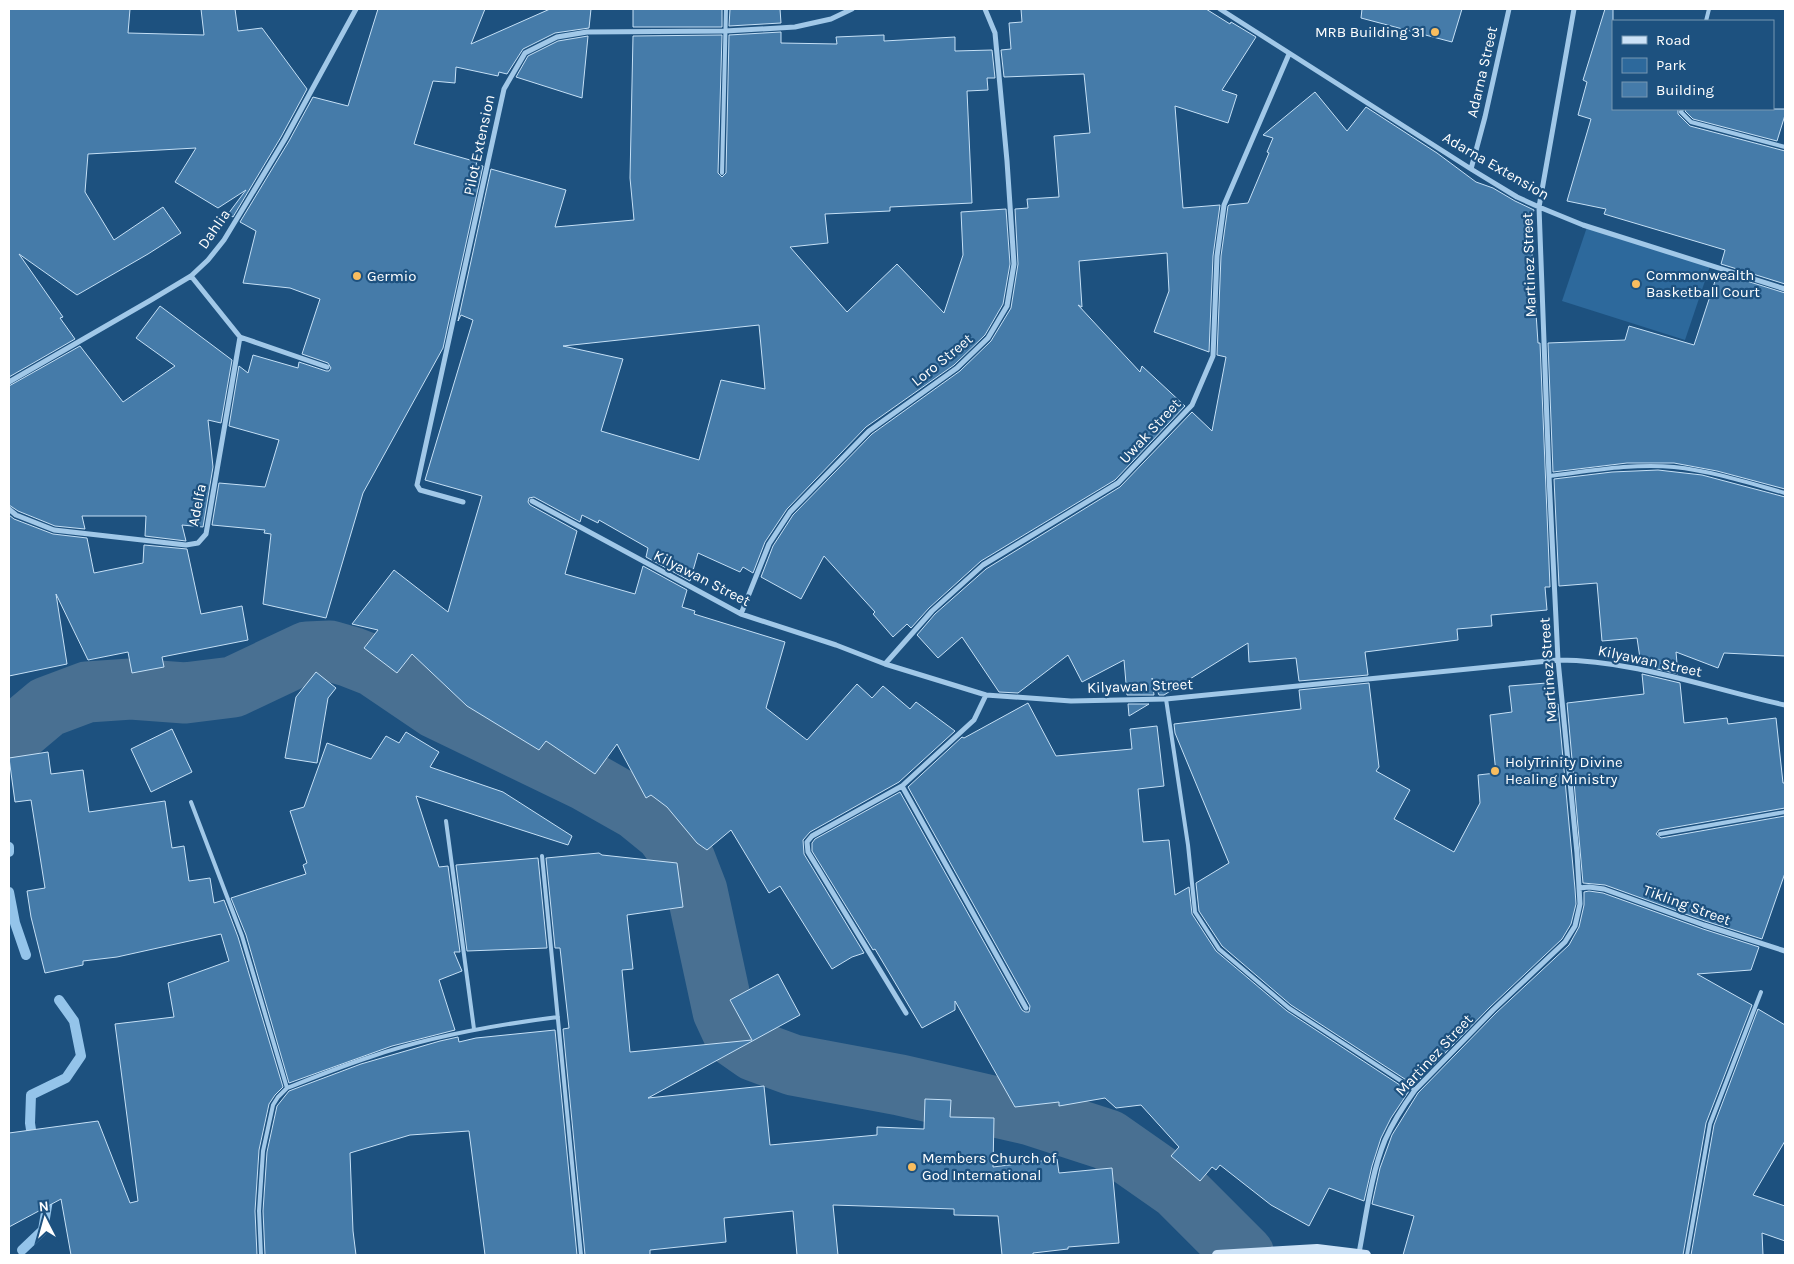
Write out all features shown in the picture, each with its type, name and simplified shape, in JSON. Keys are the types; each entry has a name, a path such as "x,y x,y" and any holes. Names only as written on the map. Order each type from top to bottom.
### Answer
{"main road":[{"path":"1216,1255 1317,1249 1362,1254"}],"street":[{"name":"Dahlia","path":"9,382 191,276 208,260 224,240 285,139 356,9"},
{"name":"Pilot Extension","path":"463,502 420,490 417,485 504,89 525,53 557,37 587,32 725,31 795,27 831,19 852,9"},
{"name":"Loro Street","path":"741,614 769,544 790,512 869,431 957,368 988,338 1007,306 1014,264 1008,161 995,33 985,9"},
{"name":"Adarna Extension","path":"1220,9 1471,169 1539,208 1592,228 1785,289"},
{"name":"Adarna Street","path":"1471,169 1485,117 1509,9"},
{"name":"Martinez Street","path":"1362,1254 1374,1179 1385,1141 1404,1105 1415,1090 1493,1010 1565,942 1576,926 1580,904 1558,660 1539,208 1574,9"},
{"name":"Uwak Street","path":"885,664 932,611 983,565 1118,483 1192,405 1213,356 1217,256 1224,205 1288,54"},
{"path":"191,276 240,337 327,367"},
{"name":"Adelfa","path":"9,509 16,515 54,530 186,545 198,543 206,534 240,337"},
{"name":"Kilyawan Street","path":"532,501 741,614 836,645 885,664 986,695 1071,701 1166,699 1558,660 1588,660 1631,667 1785,705"},
{"path":"906,1012 808,852 807,842 812,836 902,786 974,720 986,695"},
{"path":"902,786 1026,1008"},
{"name":"Tikling Street","path":"1579,888 1604,889 1704,925 1785,951"}],"lane":[{"path":"722,172 726,9"},
{"path":"1682,110 1681,112 1691,122 1785,147"},
{"path":"1549,476 1634,466 1674,467 1717,475 1785,493"},
{"path":"1166,699 1188,845 1195,912 1219,950 1289,1008 1415,1090"},
{"path":"191,802 242,936 287,1088"},
{"path":"1660,834 1785,812"},
{"path":"446,821 474,1029"},
{"path":"542,856 581,1255"},
{"path":"1687,1255 1710,1124 1761,992"},
{"path":"261,1255 259,1211 263,1151 273,1105 287,1088 370,1056 422,1041 474,1029 558,1017"}],"green space":[{"name":"Commonwealth Basketball Court","path":"1587,227 1710,266 1685,340 1562,301"}],"building":[{"path":"9,9 130,9 128,33 204,35 201,9 235,9 238,31 262,28 307,89 281,137 233,217 228,214 246,190 218,208 175,182 196,148 88,154 85,192 114,240 163,207 181,233 77,295 19,254 63,317 60,318 75,339 9,377"},
{"path":"378,9 485,9 471,44 550,9 591,9 589,28 555,33 523,49 507,74 499,72 498,76 456,67 455,83 433,81 414,144 477,162 476,165 483,166 443,348 363,493 326,618 263,604 271,534 264,533 265,530 212,525 219,483 265,487 279,440 229,426 239,366 248,373 253,355 298,368 299,362 326,371 329,371 331,368 328,363 302,354 320,299 290,288 243,283 256,231 240,222 313,97 348,106"},
{"path":"633,9 722,9 722,27 633,27"},
{"path":"730,9 780,9 781,23 729,26"},
{"path":"1021,9 1206,9 1256,37 1222,90 1237,95 1228,123 1175,106 1183,208 1220,205 1213,256 1209,352 1154,332 1169,291 1167,253 1079,261 1082,307 1078,305 1140,372 1142,366 1185,406 1115,480 981,561 929,608 911,628 907,624 893,637 873,614 875,612 824,556 801,599 761,577 773,546 793,515 872,434 960,371 991,341 1011,308 1018,264 1015,209 1028,208 1027,199 1059,197 1054,136 1090,133 1084,74 1004,77 1001,50 1011,49 1009,23 1022,22"},
{"name":"MRB Building 31","path":"1362,9 1462,9 1452,42 1361,18"},
{"path":"1605,9 1613,9 1612,110 1678,110 1678,114 1690,126 1785,151 1785,284 1721,264 1725,250 1604,214 1606,209 1567,201 1591,119 1578,115 1587,82 1583,80"},
{"path":"781,32 781,43 837,44 836,37 884,35 884,41 955,37 955,51 992,50 995,78 987,78 988,90 967,91 972,203 890,207 890,211 825,214 828,243 790,247 847,312 897,264 944,313 963,255 961,212 1006,209 1010,264 1003,304 985,335 954,365 866,427 787,509 765,542 753,573 743,567 740,572 698,553 690,581 646,557 648,548 599,520 598,523 582,515 580,522 534,497 529,498 528,502 530,505 577,531 565,574 635,594 643,566 687,590 682,607 695,611 694,614 785,642 766,708 807,740 857,684 872,698 883,686 910,709 916,702 955,731 899,782 810,832 803,840 804,854 864,953 852,957 832,969 780,886 769,893 731,830 707,850 697,843 667,807 651,795 646,798 617,744 595,774 546,741 539,750 467,706 412,654 397,673 364,648 378,630 352,624 394,570 448,612 482,496 425,480 473,320 461,315 458,321 491,169 566,190 555,227 634,220 630,178 633,36 722,35 718,173 722,177 726,173 729,35","holes":["759,325 765,389 721,380 699,460 601,431 623,359 563,346"]},
{"path":"588,36 582,98 516,77 528,56 558,41"},
{"path":"1315,92 1347,131 1366,107 1437,153 1476,182 1493,188 1534,210 1530,223 1538,343 1540,343 1550,587 1545,587 1547,610 1491,615 1492,626 1457,629 1458,640 1365,652 1368,675 1299,681 1296,658 1249,662 1248,643 1164,695 1159,695 1152,678 1154,695 1127,695 1124,660 1082,682 1068,655 1018,693 999,692 962,637 938,658 917,635 935,614 986,569 1120,487 1192,412 1212,431 1226,357 1217,355 1221,256 1228,206 1248,203 1269,153 1267,152 1273,138 1263,135"},
{"path":"1785,109 1785,115 1777,141 1693,119 1685,111"},
{"path":"1718,272 1785,293 1785,489 1717,471 1674,463 1627,463 1553,472 1548,343 1625,340 1629,326 1694,345"},
{"path":"160,306 232,360 221,423 208,420 213,467 203,527 182,525 186,541 145,536 146,516 82,516 85,529 55,526 18,511 9,505 9,386 80,346 123,402 175,366 136,338"},
{"path":"1658,470 1702,475 1785,497 1785,656 1724,653 1718,668 1676,652 1678,674 1641,665 1637,638 1602,641 1597,583 1559,586 1554,479 1612,472"},
{"path":"9,515 14,519 53,534 87,538 94,573 143,563 144,545 187,549 201,614 242,606 248,640 162,657 164,667 132,673 128,652 88,660 56,594 67,664 9,676"},
{"path":"316,672 336,688 328,698 317,763 285,758 296,697"},
{"path":"1642,674 1680,683 1684,723 1727,718 1728,724 1776,718 1783,783 1785,783 1785,808 1659,830 1656,834 1661,838 1785,816 1785,873 1762,939 1705,921 1605,885 1583,883 1567,703 1644,694"},
{"path":"1369,683 1379,767 1376,771 1410,790 1394,819 1454,852 1480,803 1478,775 1496,773 1490,715 1512,712 1509,686 1547,683 1549,706 1558,704 1576,904 1571,924 1562,939 1490,1007 1414,1085 1291,1005 1222,946 1199,911 1196,883 1229,863 1175,733 1174,724 1301,709 1299,690"},
{"path":"1028,703 1056,756 1132,749 1130,729 1157,726 1164,786 1138,789 1143,842 1169,840 1175,895 1189,887 1192,914 1216,951 1287,1011 1409,1091 1391,1118 1381,1138 1364,1201 1329,1188 1309,1226 1271,1205 1220,1165 1216,1170 1212,1167 1200,1181 1171,1156 1179,1147 1141,1105 1116,1108 1105,1098 1059,1106 1059,1102 1015,1107 955,1001 955,1010 922,1028 875,949 873,950 812,851 812,843 815,839 900,792 1022,1010 1029,1012 1030,1006 908,787 962,737 964,738"},
{"path":"1128,704 1149,704 1129,716"},
{"path":"172,729 192,772 151,792 131,749"},
{"path":"406,732 439,752 430,767 503,792 572,836 568,845 416,796 439,867 448,866 460,952 454,952 462,971 439,980 455,1030 392,1046 289,1083 246,935 231,898 306,874 303,865 307,863 290,811 304,807 327,743 371,759 386,736 399,743"},
{"path":"48,752 51,774 83,770 89,812 165,801 172,848 184,846 189,881 210,878 214,903 224,900 238,937 283,1087 269,1104 259,1150 255,1211 257,1255 71,1255 61,1199 9,1227 9,1133 98,1121 130,1203 138,1201 115,1024 174,1017 168,983 229,961 221,934 117,957 83,961 83,965 45,973 31,917 27,891 45,888 31,800 15,802 9,758"},
{"path":"599,853 602,855 677,863 683,907 627,915 633,969 622,970 630,1052 752,1040 730,1000 778,974 800,1015 648,1098 764,1086 770,1145 877,1135 877,1127 924,1129 925,1099 951,1100 950,1117 994,1118 993,1167 1057,1159 1059,1173 1112,1168 1119,1243 1068,1247 1068,1249 1033,1253 1033,1255 1002,1255 998,1216 954,1215 954,1209 833,1205 838,1255 797,1255 793,1211 724,1218 726,1242 650,1250 650,1255 585,1255 563,1029 569,1028 560,948 555,948 546,858"},
{"path":"538,858 547,948 467,951 456,865"},
{"path":"1584,892 1603,893 1759,947 1751,970 1697,974 1752,1005 1706,1123 1683,1255 1403,1255 1414,1216 1372,1204 1380,1168 1392,1135 1418,1093 1496,1013 1569,945 1579,927 1584,905"},
{"path":"1758,1009 1785,1025 1785,1141 1753,1195 1785,1206 1785,1241 1762,1233 1763,1255 1691,1255 1714,1125"},
{"path":"555,1030 577,1255 485,1255 469,1131 410,1135 350,1153 353,1231 356,1255 265,1255 263,1211 267,1152 277,1106 289,1091 361,1064 440,1041 458,1037 459,1042 476,1038"}],"waterway":[{"path":"9,739 47,707 87,692 131,689 185,693 233,687 307,652 330,651 374,666 436,708 585,780 638,810 665,832 685,860 697,891 723,1011 735,1037 755,1051 793,1065 900,1085 1031,1115 1108,1140 1178,1189 1244,1255"},
{"path":"9,847 9,852"},
{"path":"9,892 15,923 26,955"},
{"path":"33,1143 30,1123 31,1095 66,1078 81,1056 74,1021 59,1000"},
{"path":"22,1250 43,1230 48,1200 46,1193"}],"place":[{"name":"MRB Building 31","path":"1435,32"},
{"name":"Germio","path":"357,276"},
{"name":"Commonwealth Basketball Court","path":"1636,284"},
{"name":"HolyTrinity Divine Healing Ministry","path":"1495,771"},
{"name":"Members Church of God International","path":"912,1167"}]}
